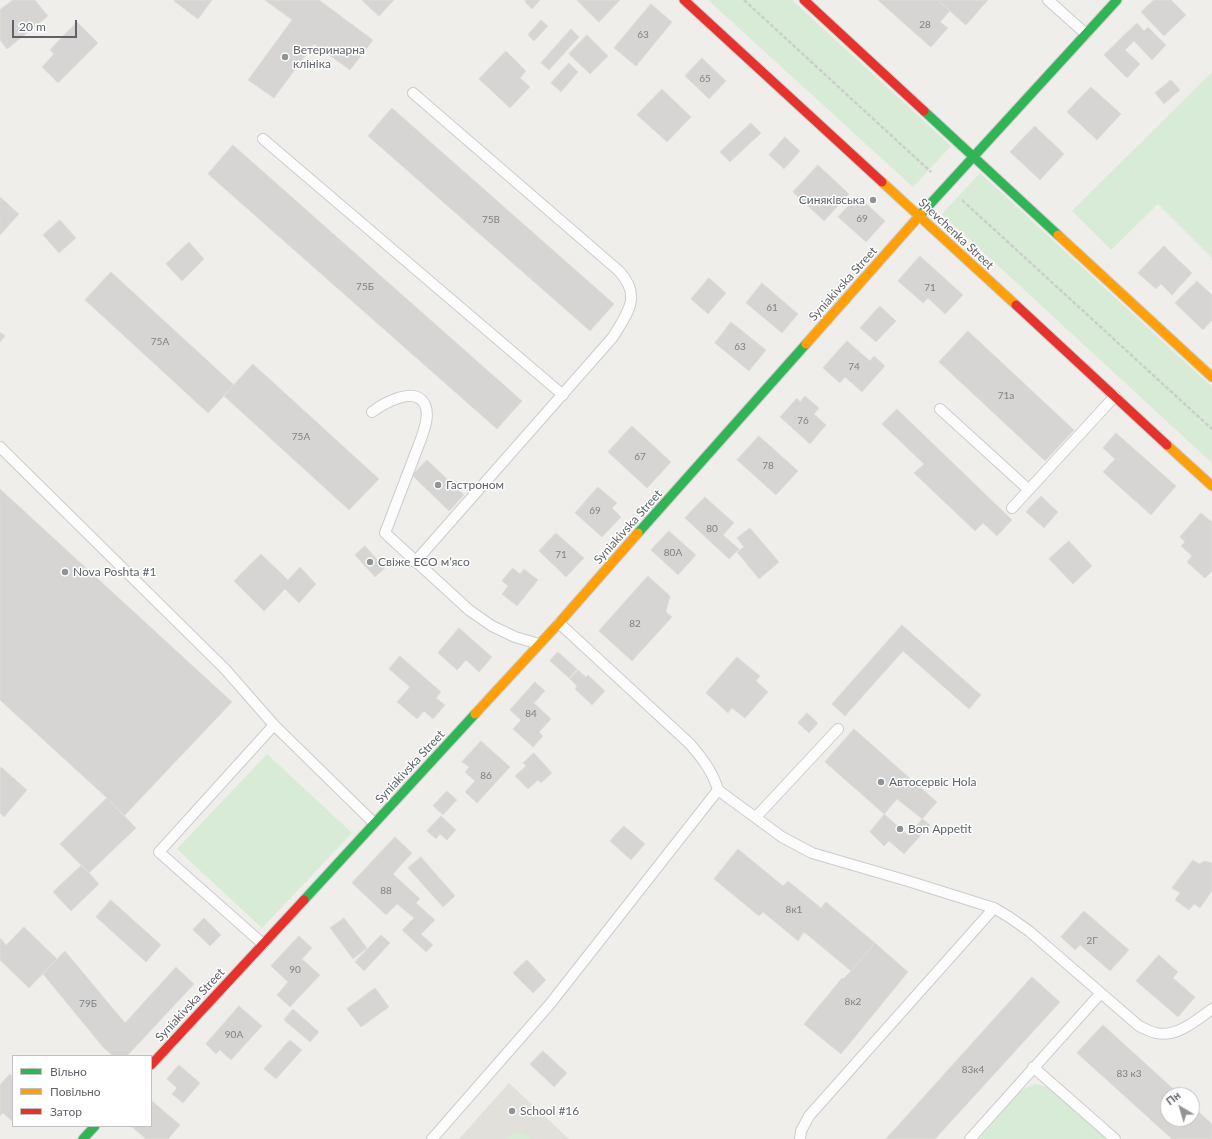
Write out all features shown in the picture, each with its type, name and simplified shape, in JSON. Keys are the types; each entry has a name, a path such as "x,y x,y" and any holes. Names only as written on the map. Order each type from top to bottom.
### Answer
{"street":[{"name":"Shevchenka Street","path":"684,0 1212,486"},
{"path":"804,0 1212,377"},
{"name":"Syniakivska Street","path":"152,1064 559,623 919,216 1118,0"},
{"path":"83,1139 94,1127"}],"lane":[{"path":"1048,0 1086,34"},
{"path":"413,93 619,271 627,280 631,289 631,300 628,314 613,337 415,562"},
{"path":"263,139 562,394"},
{"path":"372,412 385,403 409,395 418,397 425,405 426,424 385,533 469,610 492,626 515,637 539,644"},
{"path":"1012,508 1115,396"},
{"path":"940,409 1029,490"},
{"path":"0,447 225,669 274,725 374,824"},
{"path":"559,623 690,744 704,761 715,780 718,790 782,837 812,852 994,908 1029,931 1100,994 1139,1026 1158,1034 1176,1032 1193,1024 1212,1009"},
{"path":"263,944 159,852 274,725"},
{"path":"756,817 838,729"},
{"path":"432,1139 550,1004 718,790"},
{"path":"800,1139 801,1130 809,1116 994,908"},
{"path":"970,1139 1100,994"},
{"path":"1033,1067 1116,1139"}],"path":[{"path":"744,0 1212,429"}],"shaded area":[{"name":"School #16","path":"509,1083 569,1139 459,1139"}],"green space":[{"path":"708,0 792,0 951,146 913,187"},
{"path":"1212,72 1212,258 1158,204 1111,250 1072,211"},
{"path":"980,173 1212,387 1212,463 942,214"},
{"path":"267,754 352,833 262,928 177,849"},
{"path":"1036,1084 1046,1087 1054,1092 1107,1139 979,1139 1019,1092"},
{"path":"515,1132 525,1134 531,1139 506,1139"}],"building":[{"path":"13,0 35,0 48,16 7,49 0,40 0,10"},
{"path":"212,0 198,19 174,1"},
{"name":"Ветеринарна клініка","path":"265,0 319,0 373,40 350,70 314,44 274,98 248,80 292,20"},
{"path":"362,0 394,0 379,16"},
{"path":"526,0 540,0 532,9 525,2"},
{"path":"577,0 620,0 599,22"},
{"path":"878,0 938,0 950,11 940,22 948,28 931,47"},
{"path":"938,0 988,0 966,25"},
{"path":"1154,0 1171,0 1186,15 1164,36 1141,12"},
{"path":"651,4 672,22 636,66 614,48"},
{"path":"541,20 548,26 534,41 528,35"},
{"path":"77,22 98,43 58,83 42,67 54,54 50,50"},
{"path":"1137,23 1144,31 1148,27 1166,45 1152,60 1134,41 1125,50 1140,64 1127,78 1104,55"},
{"path":"571,29 579,37 549,70 541,63"},
{"path":"587,35 608,56 590,74 569,54"},
{"path":"506,51 526,71 520,78 530,87 510,108 479,79"},
{"path":"702,58 726,81 709,99 685,76"},
{"path":"569,63 578,72 561,92 551,83"},
{"path":"1171,80 1180,90 1164,104 1155,93"},
{"path":"1091,87 1121,114 1097,140 1067,112"},
{"path":"662,89 691,117 667,142 637,115"},
{"path":"392,108 614,304 590,331 368,136"},
{"path":"751,123 761,133 730,162 720,152"},
{"path":"1035,126 1064,154 1040,180 1010,152"},
{"path":"785,137 800,151 784,169 769,155"},
{"path":"233,145 522,401 497,429 208,174"},
{"path":"818,165 849,194 824,221 793,192"},
{"path":"858,196 885,221 866,242 838,217"},
{"path":"0,197 19,214 0,235"},
{"path":"60,220 76,238 59,253 43,235"},
{"path":"189,242 204,259 182,281 166,264"},
{"path":"1164,246 1192,273 1172,295 1161,284 1156,289 1138,273"},
{"path":"920,256 963,295 945,314 928,298 923,303 898,281"},
{"path":"111,272 234,385 208,413 85,300"},
{"path":"709,278 726,293 708,314 691,299"},
{"path":"1197,281 1212,295 1212,320 1203,330 1175,303"},
{"path":"762,283 798,314 782,333 746,303"},
{"path":"880,306 896,321 876,342 860,328"},
{"path":"731,322 766,350 749,371 715,343"},
{"path":"968,331 1074,430 1045,461 939,362"},
{"path":"0,332 5,336 0,342"},
{"path":"847,341 870,361 874,356 885,366 862,392 845,377 840,383 823,368"},
{"path":"253,364 379,479 349,510 224,396"},
{"path":"805,396 819,408 814,414 826,425 810,444 780,417 797,398 800,402"},
{"path":"897,409 1012,520 997,536 983,523 975,531 914,473 924,464 882,424"},
{"path":"632,426 671,462 647,488 608,452"},
{"path":"1116,433 1176,486 1151,515 1103,472 1115,459 1103,448"},
{"path":"759,436 798,471 776,495 737,460"},
{"name":"Гастроном","path":"427,460 464,495 449,511 412,475"},
{"path":"598,487 617,503 612,508 621,517 602,537 575,513"},
{"path":"0,489 232,702 124,816 107,798 0,700"},
{"path":"1041,496 1058,512 1044,528 1026,512"},
{"path":"705,497 734,523 723,535 739,549 729,559 685,518"},
{"path":"1201,513 1212,522 1212,571 1205,578 1187,562 1192,556 1181,546 1185,542 1180,537"},
{"path":"750,528 779,562 759,579 737,552 744,547 737,538"},
{"path":"669,531 696,555 678,575 651,550"},
{"path":"556,533 584,558 566,577 539,551"},
{"path":"1069,541 1092,566 1073,584 1049,559"},
{"name":"Свіже ECO м’ясо","path":"365,546 385,568 375,577 355,555"},
{"path":"261,554 288,580 300,567 316,584 299,603 285,589 264,611 234,581"},
{"path":"513,568 520,574 524,569 538,580 517,606 502,594 508,586 502,581"},
{"path":"648,576 670,596 666,612 672,617 632,661 599,631"},
{"path":"902,625 981,695 969,709 903,651 845,716 832,704"},
{"path":"459,628 492,657 479,672 466,660 457,670 438,653"},
{"path":"558,652 577,669 569,678 550,661"},
{"path":"400,656 441,692 436,698 445,705 433,719 424,711 417,719 397,702 410,687 389,669"},
{"path":"737,657 760,676 756,681 768,692 745,718 732,708 728,713 706,693"},
{"path":"578,670 586,677 588,675 605,691 592,705 575,689 577,686 570,679"},
{"path":"535,682 545,691 534,703 551,719 539,732 543,736 533,747 513,729 521,720 510,710"},
{"path":"807,713 818,723 809,733 798,723"},
{"name":"Автосервіс Hola","path":"854,729 937,802 908,835 825,762"},
{"path":"481,741 510,767 477,803 465,792 475,781 465,772 469,767 462,762"},
{"path":"534,753 552,773 541,783 538,780 528,789 515,776 526,766 523,763"},
{"path":"1,767 27,790 4,817 0,813"},
{"path":"447,791 457,800 443,815 433,806"},
{"path":"107,798 136,828 89,873 60,844"},
{"name":"Bon Appetit","path":"897,799 930,825 904,854 889,841 884,846 870,832"},
{"path":"441,816 456,830 447,840 440,834 436,839 427,831"},
{"path":"624,826 645,844 631,860 610,841"},
{"path":"395,837 412,853 393,874 420,899 416,903 435,920 421,934 433,945 426,952 402,930 414,918 397,904 386,915 352,883"},
{"path":"738,849 783,886 788,881 821,908 826,902 875,943 851,971 804,932 798,941 763,912 759,916 714,879"},
{"path":"421,857 455,896 443,907 408,868"},
{"path":"1193,860 1199,864 1205,861 1212,863 1212,891 1200,908 1194,904 1189,910 1175,900 1180,893 1172,888"},
{"path":"82,865 99,884 71,911 53,892"},
{"path":"111,900 161,945 146,962 96,917"},
{"path":"1084,911 1129,950 1110,971 1080,945 1075,950 1061,937"},
{"path":"204,918 221,935 210,946 193,930"},
{"path":"344,918 367,948 353,959 330,928"},
{"path":"24,927 57,959 29,988 0,960 0,938 6,945"},
{"path":"381,935 390,943 364,971 355,962"},
{"path":"299,936 312,948 302,959 320,975 290,1007 277,995 288,982 271,966"},
{"path":"875,943 908,972 841,1054 804,1024 842,978 843,979 851,971"},
{"path":"65,951 125,1023 176,967 194,984 128,1055 112,1055 103,1047 43,974"},
{"path":"1159,955 1178,972 1173,978 1195,997 1178,1017 1136,981"},
{"path":"527,960 546,980 533,993 513,973"},
{"path":"1032,977 1060,1002 935,1139 886,1139"},
{"path":"375,988 389,1007 361,1027 347,1009"},
{"path":"239,1006 262,1026 231,1060 220,1050 216,1054 206,1044"},
{"path":"293,1009 319,1032 310,1042 284,1020"},
{"path":"1103,1025 1171,1087 1160,1087 1160,1127 1200,1127 1200,1113 1212,1124 1212,1139 1172,1139 1077,1053"},
{"path":"290,1040 302,1050 276,1079 264,1069"},
{"path":"543,1051 567,1073 554,1087 530,1064"},
{"path":"179,1065 200,1083 183,1103 172,1094 177,1088 167,1079"},
{"path":"10,1074 12,1076 12,1121 3,1113 0,1116 0,1085"},
{"path":"152,1101 180,1125 168,1139 146,1139 132,1127 152,1127"}],"traffic: fast":[{"path":"921,214 1117,0"},
{"path":"924,111 1058,235"},
{"path":"638,533 806,344"},
{"path":"304,900 475,714"},
{"path":"83,1139 94,1127"}],"traffic: slow":[{"path":"882,182 1016,305"},
{"path":"806,344 921,214"},
{"path":"1058,235 1212,377"},
{"path":"1167,445 1212,486"},
{"path":"475,714 559,623 638,533"}],"traffic: jam":[{"path":"684,0 882,182"},
{"path":"804,0 924,111"},
{"path":"1016,305 1167,445"},
{"path":"152,1064 304,900"}],"place":[{"name":"Ветеринарна клініка","path":"285,57"},
{"name":"Синяківська","path":"873,200"},
{"name":"Гастроном","path":"438,485"},
{"name":"Свіже ECO м’ясо","path":"370,562"},
{"name":"Nova Poshta #1","path":"65,572"},
{"name":"Автосервіс Hola","path":"881,782"},
{"name":"Bon Appetit","path":"900,829"},
{"name":"School #16","path":"512,1111"}]}
